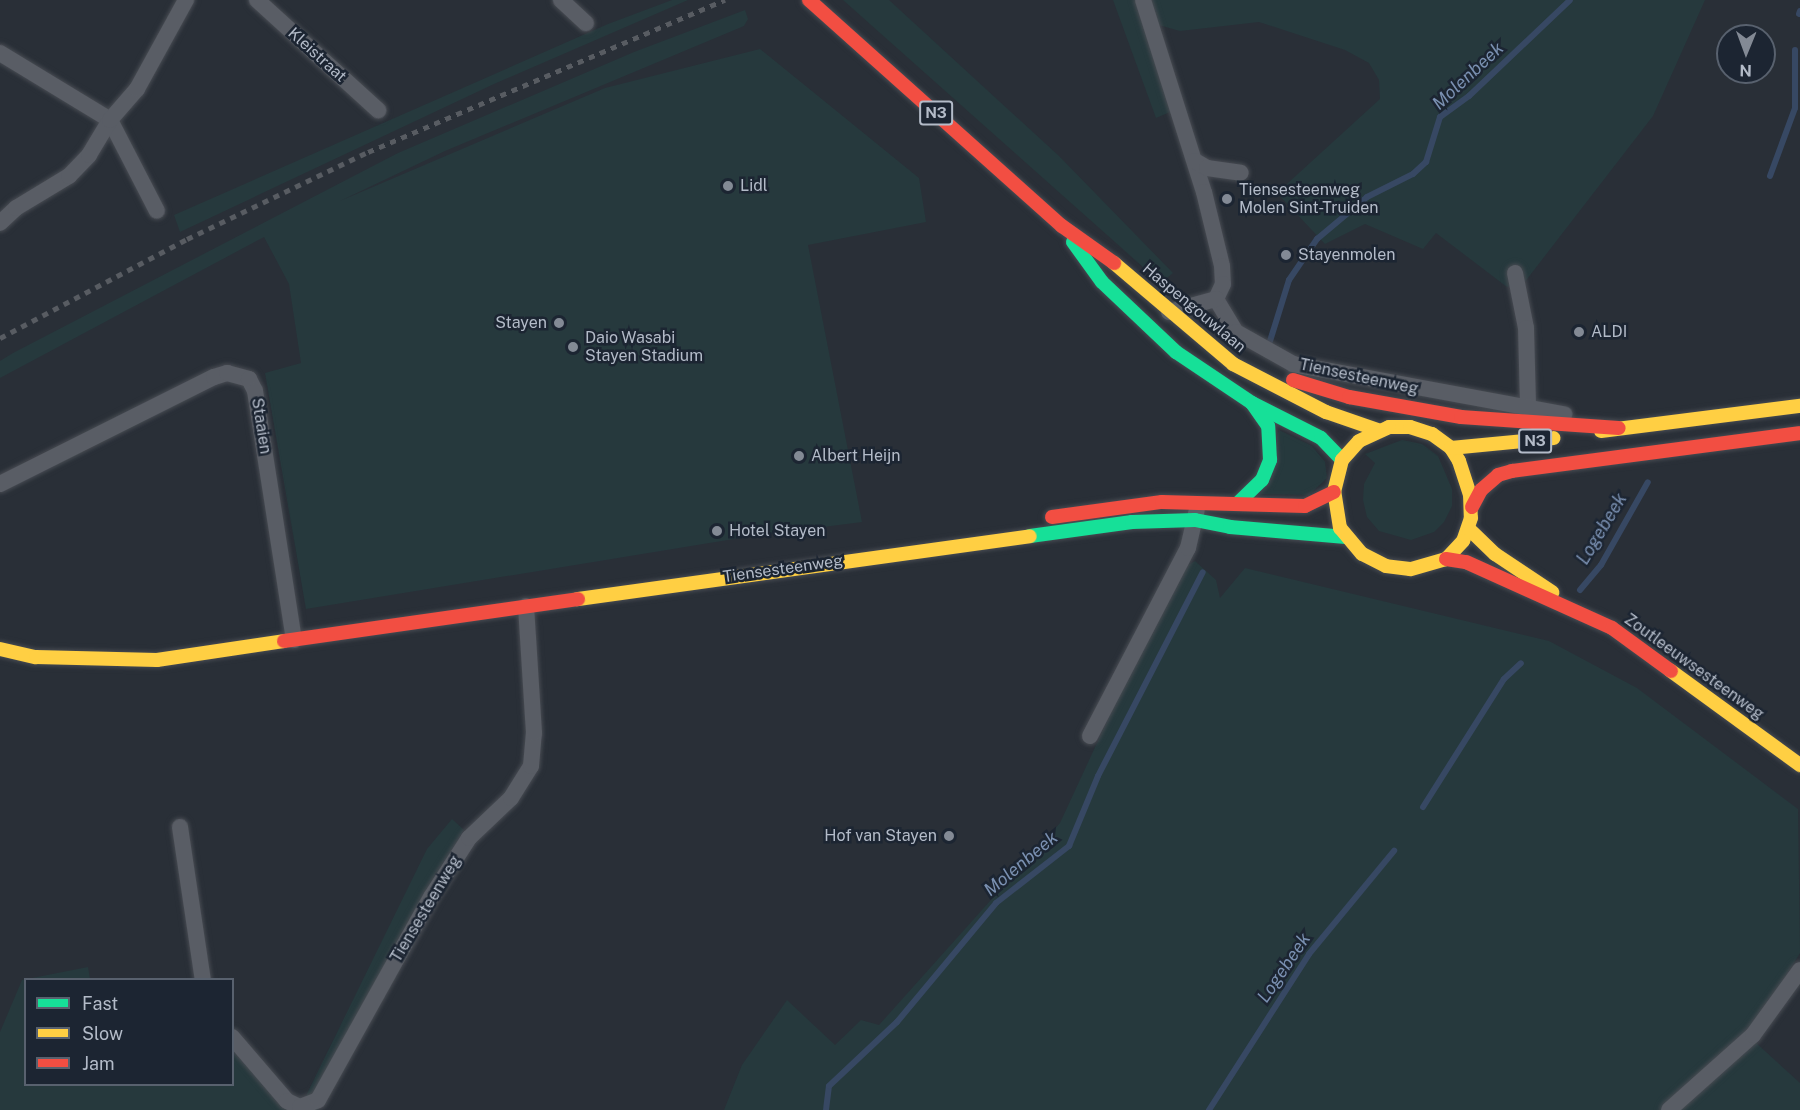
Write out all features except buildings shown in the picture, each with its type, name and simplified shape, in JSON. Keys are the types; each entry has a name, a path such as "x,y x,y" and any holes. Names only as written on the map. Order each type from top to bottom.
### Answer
{"main road":[{"name":"Haspengouwlaan","path":"809,0 1062,226 1113,262 1169,312 1203,337 1233,364 1326,412 1378,430"},
{"name":"Haspengouwlaan","path":"1062,226 1102,282 1149,329 1209,376 1252,403 1321,438 1342,460"},
{"path":"1203,337 1285,377 1349,397 1503,422 1585,424 1619,428"},
{"path":"1238,503 1262,480 1270,460 1268,426 1252,403"},
{"name":"N3","path":"1451,448 1800,406"},
{"name":"N3","path":"1342,460 1352,447 1378,430 1410,427 1432,434 1451,448 1467,483 1472,507 1469,529 1446,560"},
{"name":"N3","path":"1472,507 1481,490 1498,475 1512,471 1800,433"},
{"path":"1342,460 1334,492 1337,518 1346,537 1375,562 1398,569 1446,560"},
{"path":"1039,519 1130,504 1198,501 1305,506 1334,492"},
{"name":"Tiensesteenweg","path":"0,649 36,657 120,662 294,640 863,558 1132,522 1196,520 1230,527 1346,537"},
{"name":"Tiensesteenweg","path":"863,558 918,538 984,527"},
{"name":"Zoutleeuwsesteenweg","path":"1469,529 1495,554 1538,579 1565,603"},
{"name":"Zoutleeuwsesteenweg","path":"1446,560 1466,562 1530,593 1565,603 1612,628 1800,765"}],"street":[{"path":"0,223 15,208 69,176 88,155 110,120 142,80 186,0"},
{"name":"Kleistraat","path":"257,0 378,110"},
{"path":"561,0 586,24"},
{"path":"1143,0 1195,161 1222,266 1222,284 1216,299 1169,312"},
{"path":"0,53 90,104 110,120 157,211"},
{"path":"1195,161 1207,168 1241,173"},
{"path":"1515,273 1526,328 1528,407"},
{"name":"Tiensesteenweg","path":"1216,299 1236,332 1293,364 1528,407 1575,417 1585,424"},
{"name":"Staaien","path":"0,484 214,377 227,373 249,379 255,391 294,640"},
{"path":"1090,736 1188,548 1196,520 1198,501"},
{"name":"Tiensesteenweg","path":"234,1039 287,1101 300,1107 318,1101 431,897 469,838 511,798 531,766 534,733 526,606"},
{"path":"180,827 203,978"},
{"path":"1669,1110 1753,1035 1800,970"}],"green space":[{"path":"672,0 688,0 494,84 180,232 174,215 608,24"},
{"path":"843,0 889,0 1059,156 1173,273 1161,283"},
{"path":"1113,0 1137,0 1170,112 1156,118"},
{"path":"1150,0 1705,0 1653,116 1524,283 1507,287 1436,233 1423,249 1365,224 1325,244 1277,193 1380,99 1379,80 1369,63 1345,50 1259,22 1180,31 1155,24"},
{"name":"Stayen","path":"745,10 748,19 744,26 445,151 340,201 605,88 760,49 919,178 926,222 808,245 862,522 752,536 306,609 265,373 301,363 289,284 264,237 0,378 0,361 13,353 398,153 634,52"},
{"path":"1279,430 1312,446 1325,462 1327,478 1309,495 1260,494"},
{"path":"1402,440 1422,444 1438,456 1452,489 1452,506 1444,522 1434,532 1411,540 1379,531 1367,517 1363,500 1364,484 1375,463 1365,454"},
{"path":"1195,561 1216,580 1220,598 1245,568 1549,641 1637,688 1798,809 1800,953 1760,1019 1662,1110 724,1110 742,1065 787,1000 835,1045 861,1020 879,1025 1060,823 1134,663 1188,565"},
{"path":"452,819 464,830 428,890 318,1110 299,1110 427,849"},
{"path":"88,967 90,978 32,978"},
{"path":"24,980 24,1086 234,1086 234,1052 287,1110 0,1110 0,1032"},
{"path":"1754,1041 1800,1083 1800,1110 1679,1110"}],"waterway":[{"name":"Molenbeek","path":"1270,341 1289,280 1317,239 1367,197 1413,174 1426,162 1440,117 1469,96 1570,0"},
{"name":"Logebeek","path":"1770,176 1795,108 1795,50"},
{"name":"Logebeek","path":"1580,590 1601,565 1648,482"},
{"name":"Molenbeek","path":"826,1110 829,1086 897,1022 996,903 1069,846 1098,776 1203,572"},
{"name":"Logebeek","path":"1423,807 1504,679 1521,663"},
{"name":"Logebeek","path":"1209,1110 1309,954 1394,851"}],"railway":[{"path":"0,338 187,239 368,152 725,0"}],"traffic: fast":[{"path":"1073,242 1102,282 1176,352 1252,403 1321,438 1342,460"},
{"path":"1238,503 1262,480 1270,460 1268,426 1252,403"},
{"path":"1030,536 1132,522 1195,520 1230,527 1346,537"}],"traffic: slow":[{"path":"1114,263 1233,364 1326,412 1378,430"},
{"path":"1601,431 1800,406"},
{"path":"1389,427 1410,427 1432,434 1451,448 1459,461 1470,494 1471,518 1463,541 1446,559 1410,569 1386,566 1362,554 1340,528 1334,492 1342,460 1359,441 1389,427"},
{"path":"1451,448 1554,438"},
{"path":"1469,529 1495,554 1552,592"},
{"path":"578,599 1030,536"},
{"path":"0,649 36,657 157,660 284,641"},
{"path":"1671,671 1800,765"}],"traffic: jam":[{"path":"809,0 1062,226 1114,263"},
{"path":"1293,380 1349,397 1461,417 1619,428"},
{"path":"1472,507 1481,490 1498,475 1512,471 1800,433"},
{"path":"1052,517 1162,502 1305,506 1334,492"},
{"path":"1446,559 1466,562 1612,628 1671,671"},
{"path":"284,641 578,599"}],"place":[{"name":"Lidl","path":"728,186"},
{"name":"Tiensesteenweg Molen Sint-Truiden","path":"1227,199"},
{"name":"Stayenmolen","path":"1286,255"},
{"name":"Stayen","path":"559,323"},
{"name":"ALDI","path":"1579,332"},
{"name":"Daio Wasabi Stayen Stadium","path":"573,347"},
{"name":"Albert Heijn","path":"799,456"},
{"name":"Hotel Stayen","path":"717,531"},
{"name":"Hof van Stayen","path":"949,836"}]}
